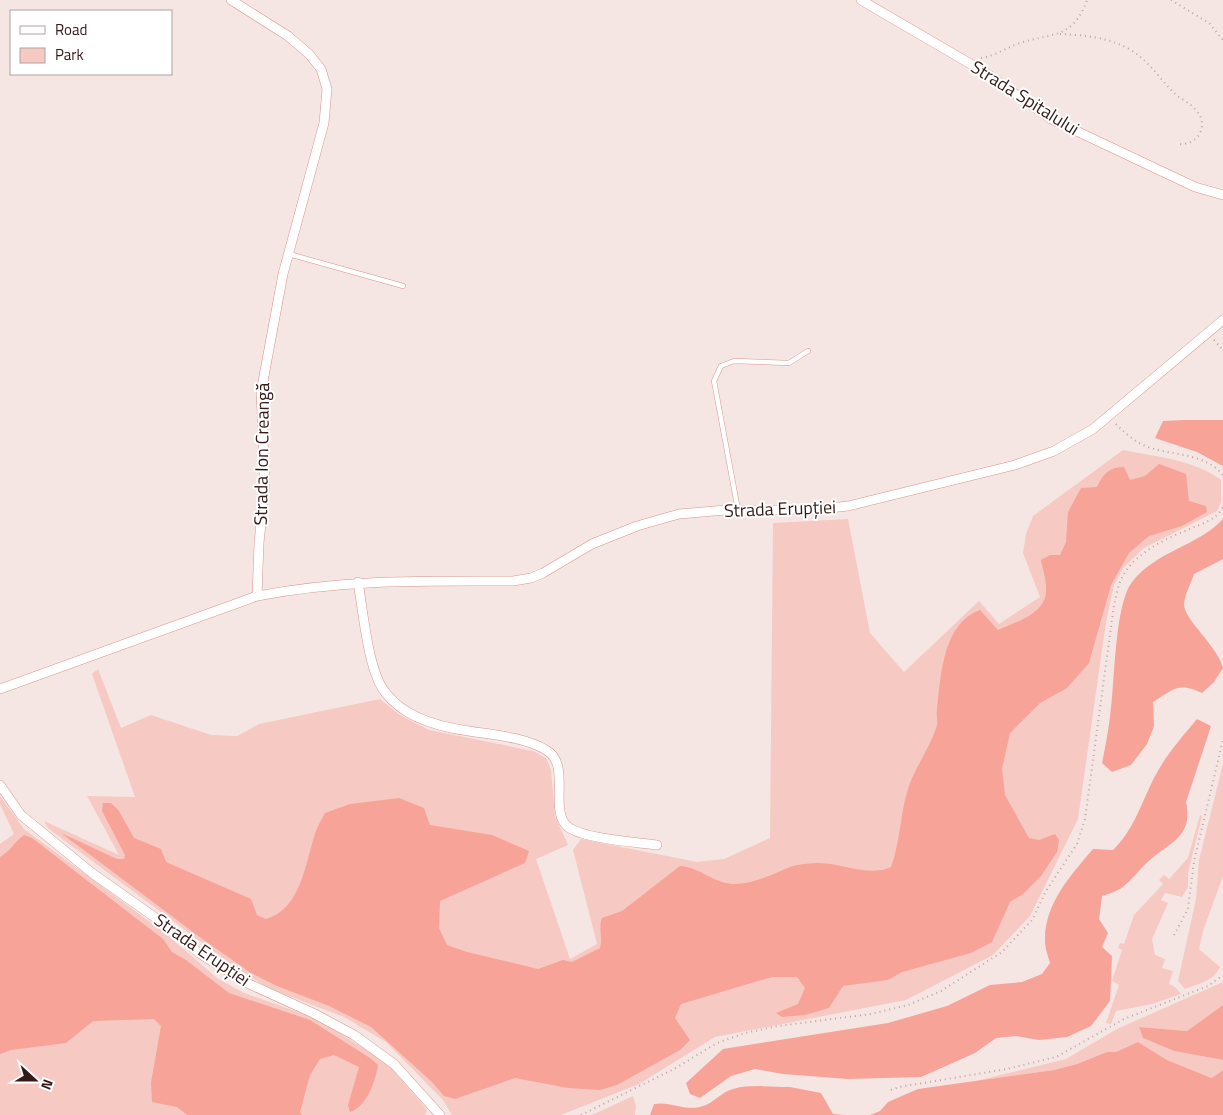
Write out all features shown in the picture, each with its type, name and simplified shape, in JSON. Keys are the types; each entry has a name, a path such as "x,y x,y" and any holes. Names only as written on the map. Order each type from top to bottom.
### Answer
{"street":[{"name":"Strada Ion Creangă","path":"231,0 288,36 309,54 321,69 327,89 324,123 289,254 261,392 265,484 259,544 258,596"},
{"name":"Strada Spitalului","path":"861,0 986,73 1051,119 1195,187 1223,195"},
{"name":"Strada Erupției","path":"0,689 258,596 300,588 358,582 513,581 531,578 592,544 637,526 679,514 738,510 811,510 848,506 1015,465 1054,451 1093,429 1223,320"},
{"path":"358,582 372,660 383,691 392,701 434,725 525,742 547,750 554,756 558,766 560,813 567,826 580,833 657,845"},
{"name":"Strada Erupției","path":"0,785 21,815 92,873 160,920 199,952 247,983 313,1013 354,1035 394,1064 440,1115"}],"lane":[{"path":"289,254 403,286"},
{"path":"738,510 714,381 717,373 721,366 734,361 789,363 808,351"}],"path":[{"path":"1060,34 1076,22 1087,0"},
{"path":"1171,0 1210,23 1223,40"},
{"path":"966,61 994,56 1017,44 1060,34 1087,35 1126,47 1143,57 1176,95 1196,109 1202,120 1200,133 1195,142 1187,145 1178,144"},
{"path":"1207,333 1223,350"},
{"path":"1108,416 1137,442 1151,448 1192,456 1215,466 1223,475"},
{"path":"581,1115 674,1069 717,1043 746,1033 778,1026 871,1014 908,1005 941,991 978,969 1016,939 1032,920 1046,891 1077,844 1085,819 1114,605 1120,582 1132,563 1146,551 1182,532 1210,521 1223,507"},
{"path":"1174,935 1188,909 1194,861 1223,740"},
{"path":"891,1090 899,1087 1007,1069 1056,1057 1124,1019 1208,986 1223,976"}],"green space":[{"path":"1123,450 1199,467 1221,480 1221,502 1217,511 1144,548 1123,568 1114,585 1106,622 1078,819 1030,916 993,955 906,1000 715,1037 639,1084 561,1115 452,1115 443,1100 386,1042 344,1017 268,988 235,967 49,829 44,821 119,855 87,796 135,797 92,674 98,669 121,728 151,715 211,735 237,736 259,724 380,699 400,715 429,730 533,751 546,758 551,770 555,816 568,845 536,859 570,959 597,944 573,850 581,839 697,862 724,859 770,838 773,523 848,519 870,633 904,672 979,601 999,624 1040,597 1023,553 1026,534 1033,516"},
{"path":"1223,764 1223,876 1203,931 1199,949 1220,967 1210,979 1185,989 1178,981 1196,899 1199,860"},
{"path":"0,796 24,829 165,933 217,978 244,993 315,1018 373,1054 391,1068 424,1106 427,1111 425,1115 0,1115 0,844 14,834 0,804"},
{"path":"1200,815 1202,816 1188,873 1188,887 1182,897 1165,893 1161,900 1168,903 1152,939 1155,955 1165,959 1162,968 1173,971 1169,984 1175,987 1181,994 1152,1004 1116,1011 1111,1024 1106,1023 1119,985 1112,981 1122,950 1118,948 1120,943 1124,944 1134,915 1163,884 1159,880 1164,875 1169,879 1188,858"},
{"path":"1223,982 1223,1005 1187,1031 1139,1027 1143,1038 1174,1051 1223,1060 1223,1070 1213,1078 1167,1060 1138,1042 1116,1052 1107,1052 1077,1064 1054,1070 976,1081 1066,1059 1117,1029"},
{"path":"633,1096 636,1106 635,1115 592,1115"}],"shaded area":[{"path":"1223,420 1223,466 1197,452 1155,438 1163,421"},
{"path":"1159,464 1186,474 1189,501 1206,506 1207,512 1182,526 1149,536 1129,553 1111,585 1089,663 1067,688 1040,703 1010,733 1002,769 1005,795 1029,838 1039,840 1055,834 1059,840 1057,852 1041,876 1023,894 1010,902 992,942 971,953 902,972 888,980 843,986 829,1008 805,1015 782,1017 776,1013 798,1004 805,988 797,977 772,977 681,1004 675,1018 690,1040 680,1050 617,1085 600,1090 568,1088 515,1078 455,1099 444,1096 432,1082 371,1027 329,1006 277,986 251,973 61,833 117,859 124,859 125,855 102,811 103,803 111,803 119,811 134,838 161,849 166,862 251,899 257,915 266,919 278,914 294,896 300,884 316,831 325,813 350,804 399,798 424,808 430,825 492,835 529,851 525,863 440,901 439,928 447,945 467,952 538,969 563,960 572,962 600,948 600,925 602,918 622,911 680,866 732,884 754,881 790,867 809,863 874,871 883,870 891,867 907,792 937,725 942,668 951,639 958,627 967,617 980,610 998,630 1020,621 1035,612 1044,600 1046,592 1041,560 1050,555 1060,555 1066,542 1068,512 1081,488 1097,487 1104,475 1114,468 1124,467 1130,480 1145,476"},
{"path":"1223,519 1223,559 1194,574 1184,605 1190,618 1220,659 1223,668 1214,682 1202,693 1181,688 1171,691 1153,702 1154,726 1147,744 1131,765 1112,772 1102,763 1112,703 1118,627 1126,593 1132,582 1153,563 1202,536"},
{"path":"1197,719 1211,726 1186,802 1187,822 1184,830 1174,842 1147,863 1124,886 1102,896 1099,919 1108,933 1102,947 1112,956 1110,1001 1091,1026 1067,1037 1039,1040 1016,1036 996,1038 975,1053 921,1077 848,1079 783,1074 755,1069 731,1076 700,1098 690,1094 686,1083 723,1049 888,1023 947,1006 990,985 1022,982 1042,974 1050,963 1045,944 1046,927 1054,902 1060,891 1093,849 1113,850 1127,834 1159,768 1174,746"},
{"path":"24,835 32,838 163,939 172,952 186,960 229,993 310,1020 370,1058 378,1065 375,1079 366,1099 361,1105 350,1112 348,1105 359,1067 334,1055 320,1059 310,1075 300,1112 302,1115 187,1115 177,1107 152,1102 151,1083 161,1026 154,1019 93,1021 66,1043 11,1050 0,1054 0,857"},
{"path":"1223,1005 1223,1060 1174,1051 1143,1038 1139,1027 1187,1031"},
{"path":"1138,1042 1167,1060 1212,1078 1223,1070 1223,1115 870,1115 880,1111 888,1102 918,1089 1054,1070 1077,1064 1107,1052 1116,1052"},
{"path":"739,1087 790,1087 821,1093 833,1114 844,1115 650,1115 654,1104 660,1103 697,1108 707,1105 729,1090"}]}
